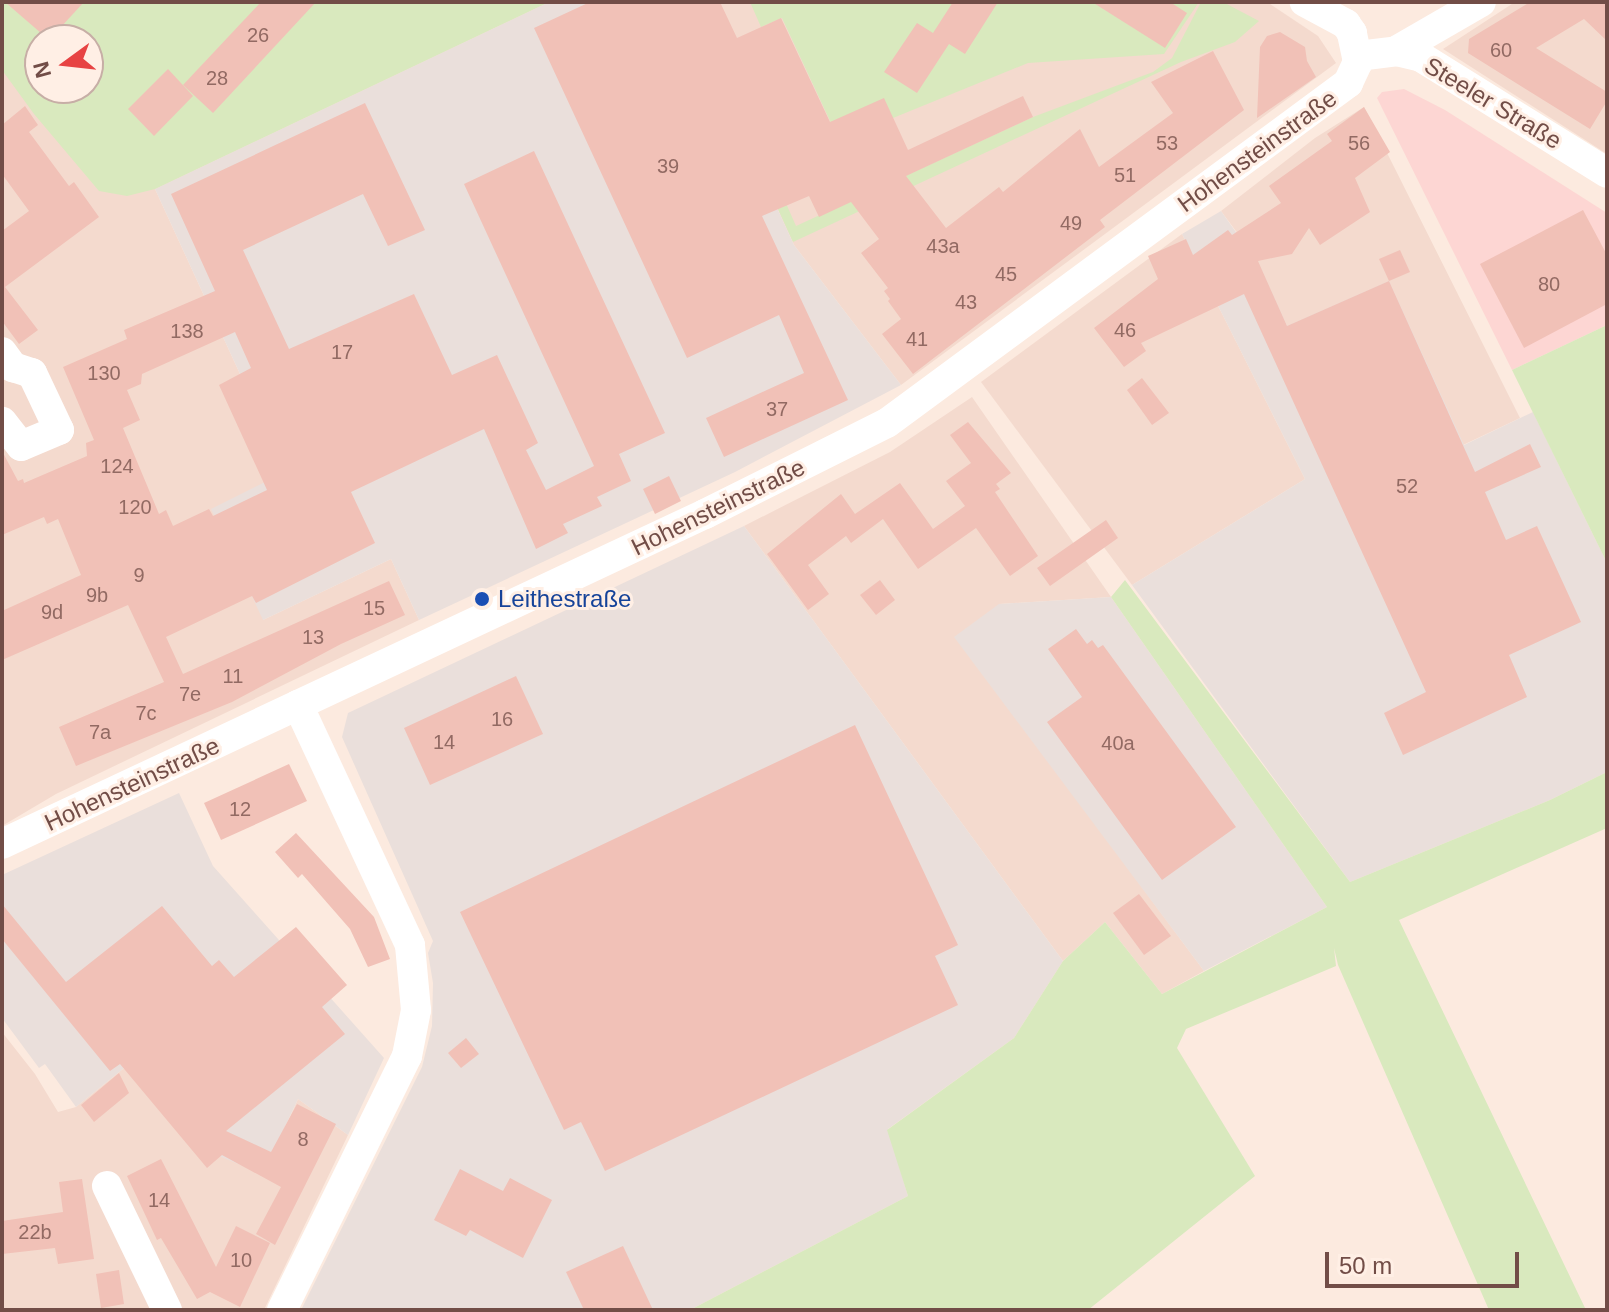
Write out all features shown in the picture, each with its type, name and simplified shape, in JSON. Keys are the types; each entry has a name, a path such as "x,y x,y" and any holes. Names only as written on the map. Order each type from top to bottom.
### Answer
{"street":[{"path":"1305,2 1346,24 1352,33 1358,56"},
{"path":"1396,51 1481,2"},
{"name":"Steeler Straße","path":"1358,56 1396,51 1421,57 1607,173"},
{"name":"Hohensteinstraße","path":"2,844 705,514 887,423 1337,94 1355,71 1358,56"},
{"path":"2,422 21,446 59,430 32,373 6,366"},
{"path":"282,1310 407,1056 416,1010 410,945 393,900 298,705"},
{"path":"107,1186 167,1310"}],"shaded area":[{"path":"2,2 549,2 155,189 285,472 263,620 391,559 419,620 56,794 2,826"},
{"path":"549,2 683,2 794,245 901,385 735,472 419,620 391,559 263,620 211,509 285,472 155,189"},
{"path":"683,2 1267,2 1318,36 1336,63 901,385 794,245"},
{"path":"1515,2 1607,2 1607,154 1443,49"},
{"path":"1404,89 1445,110 1607,213 1607,325 1512,370 1377,98 1382,92"},
{"path":"1364,107 1520,418 1463,445 1287,326 1244,242 1221,211 1315,138"},
{"path":"1221,211 1260,266 1287,326 1389,281 1464,445 1533,412 1607,563 1607,772 1550,800 1350,882 1132,585 1305,479 1182,234"},
{"path":"1182,234 1305,479 1132,585 981,382"},
{"path":"972,397 1111,597 999,604 1055,770 1204,971 1162,994 1105,922 1063,961 744,526 890,452"},
{"path":"744,526 1063,961 1014,1038 888,1129 908,1196 690,1310 301,1310 422,1067 432,1026 433,983 428,953 433,941 342,737 348,713"},
{"path":"1111,597 1327,907 1204,971 954,637 999,604"},
{"path":"179,793 213,866 384,1058 348,1135 298,1099 263,1174 219,1156 134,1060 76,1107 45,1064 39,1068 2,1018 2,875"},
{"path":"2,1032 35,1074 58,1112 76,1107 134,1060 264,1174 298,1099 348,1135 264,1310 2,1310"}],"green space":[{"path":"2,2 549,2 155,189 127,196 99,191 27,104 104,104 104,24 24,24 24,100 2,70"},
{"path":"683,2 697,2 796,226 1033,117 1153,72 1172,58 1201,2 1223,2 1259,21 1235,42 1181,62 793,242"},
{"path":"750,2 1199,2 1164,54 1028,63 893,118 831,123 782,18 761,27"},
{"path":"1607,325 1607,563 1512,370"},
{"path":"1125,580 1350,882 1550,800 1607,772 1607,828 1399,920 1586,1310 1489,1310 1338,965 1334,948 1336,966 1186,1029 1177,1048 1255,1176 1088,1310 690,1310 908,1196 887,1130 1014,1038 1063,961 1105,922 1162,994 1327,907 1111,597"}],"building":[{"path":"5,2 84,2 64,24 30,24"},
{"path":"261,2 316,2 213,113 183,85"},
{"path":"590,2 720,2 737,38 781,18 830,122 884,98 908,150 1023,96 1033,117 906,176 946,228 999,187 1003,192 1080,129 1099,167 1173,113 1151,82 1213,51 1244,110 1100,220 1105,227 913,374 882,334 901,319 888,301 890,299 884,291 888,288 861,253 879,239 851,202 819,217 809,196 762,216 848,400 724,457 706,418 804,373 779,315 687,358 534,28"},
{"path":"953,2 998,2 965,54 949,44 917,93 884,72 917,23 933,33"},
{"path":"1092,2 1170,2 1187,13 1165,48"},
{"path":"1530,2 1607,2 1607,41 1584,19 1536,48 1607,92 1607,101 1590,129 1468,53 1469,39"},
{"path":"1280,32 1305,47 1307,61 1316,77 1257,118 1260,47 1267,36"},
{"path":"168,69 193,96 154,136 128,109"},
{"path":"365,103 425,230 388,246 363,194 243,250 289,349 414,294 452,375 497,355 538,443 526,450 546,490 594,466 464,184 534,151 665,433 619,454 631,481 597,497 602,506 563,524 568,533 536,549 484,429 351,492 375,543 256,603 252,596 166,637 183,674 389,581 405,615 341,644 232,702 76,766 59,727 164,682 128,605 2,660 2,611 81,575 58,519 47,524 44,517 2,535 2,451 18,481 23,479 24,483 87,456 86,443 94,440 63,367 127,339 124,330 215,291 171,194","holes":["235,332 251,368 219,385 267,490 213,516 209,509 173,526 166,510 159,514 123,428 140,420 127,390 141,384 142,374"]},
{"path":"25,106 38,125 29,132 69,186 74,182 99,217 5,287 38,330 19,344 2,321 2,231 29,211 2,174 2,125"},
{"path":"1364,107 1390,152 1355,178 1370,212 1320,245 1309,228 1292,254 1258,261 1287,326 1389,281 1475,472 1530,444 1541,467 1485,492 1506,540 1537,526 1581,622 1509,655 1527,697 1403,755 1384,713 1426,692 1244,294 1141,343 1146,351 1124,367 1094,328 1158,279 1148,256 1186,239 1193,255 1228,230 1232,235 1281,203 1269,186 1332,141 1327,134"},
{"path":"1583,210 1607,255 1607,304 1524,348 1480,264"},
{"path":"1400,250 1410,272 1389,281 1379,259"},
{"path":"1142,378 1169,413 1152,425 1127,390"},
{"path":"968,422 1011,473 996,484 1000,489 995,492 1038,556 1010,576 976,528 918,569 883,519 851,543 846,536 808,565 829,594 808,610 767,554 841,494 855,514 900,483 933,529 965,506 946,481 971,463 950,435"},
{"path":"669,476 681,501 655,514 643,489"},
{"path":"1106,520 1118,538 1050,586 1037,568"},
{"path":"880,580 895,600 876,615 860,595"},
{"path":"1076,629 1087,644 1092,640 1098,648 1103,645 1236,827 1162,880 1047,722 1082,697 1048,649"},
{"path":"516,676 543,734 430,785 404,728"},
{"path":"855,725 958,945 935,956 958,1005 605,1171 581,1122 564,1130 460,912"},
{"path":"289,764 307,801 221,840 204,803"},
{"path":"296,833 374,917 390,959 368,967 350,929 302,874 298,878 275,852"},
{"path":"1139,894 1171,936 1144,955 1113,913"},
{"path":"2,904 66,982 162,906 212,966 219,960 234,977 296,927 347,985 322,1007 345,1034 226,1131 271,1152 297,1104 336,1124 275,1245 256,1234 281,1187 222,1155 207,1168 120,1064 110,1071 2,939"},
{"path":"466,1038 479,1054 461,1068 448,1053"},
{"path":"119,1073 129,1093 94,1122 81,1105"},
{"path":"161,1159 216,1267 236,1226 270,1243 240,1307 210,1292 197,1299 161,1238 157,1240 127,1176"},
{"path":"460,1169 503,1191 510,1178 552,1200 523,1258 470,1230 466,1236 434,1220"},
{"path":"82,1179 94,1259 58,1264 55,1248 2,1254 2,1221 63,1212 59,1182"},
{"path":"623,1246 653,1310 584,1310 566,1272"},
{"path":"119,1270 124,1304 101,1308 96,1274"}],"place":[{"name":"Leithestraße","path":"482,599"}]}
